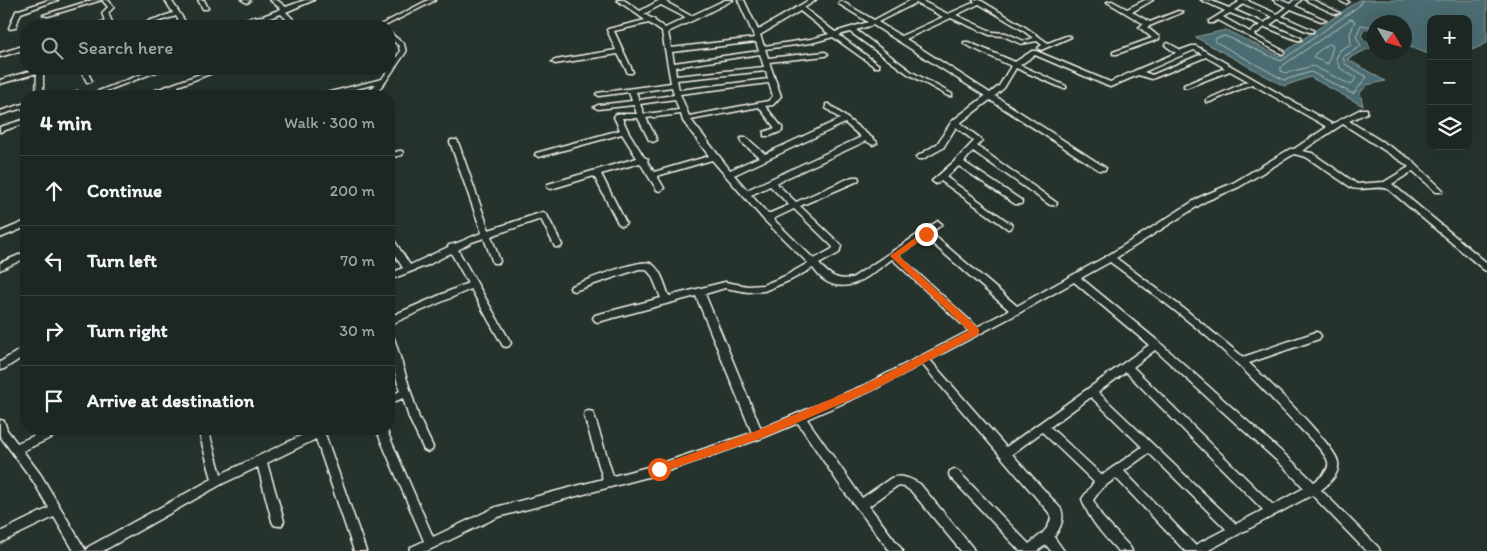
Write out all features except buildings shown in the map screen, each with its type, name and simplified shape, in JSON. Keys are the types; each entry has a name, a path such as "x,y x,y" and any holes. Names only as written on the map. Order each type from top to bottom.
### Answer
{"street":[{"path":"12,28 18,12 55,0"},
{"path":"46,15 100,0"},
{"path":"105,0 111,7 105,13 108,20"},
{"path":"168,0 181,20"},
{"path":"202,0 205,8"},
{"path":"273,0 292,20"},
{"path":"251,20 311,0"},
{"path":"393,20 433,0"},
{"path":"620,0 652,20 665,31 676,88 685,116 714,157 767,218 828,278 843,284 854,281 894,256 938,224"},
{"path":"665,31 730,0"},
{"path":"660,188 644,159 624,131 620,116 685,116 772,102 777,96 758,37 741,0"},
{"path":"668,50 758,37 813,0"},
{"path":"764,54 874,22 916,0 992,34 1006,35 1024,44 1038,39"},
{"path":"1127,12 1150,0"},
{"path":"1204,0 1300,39"},
{"path":"1211,22 1243,0 1312,31"},
{"path":"1276,0 1323,20"},
{"path":"1251,34 1279,16 1298,0"},
{"path":"1308,0 1336,12"},
{"path":"641,13 663,1 692,19"},
{"path":"901,39 977,1 1046,45"},
{"path":"1110,2 1149,24"},
{"path":"841,3 901,39 1102,168"},
{"path":"800,8 877,66"},
{"path":"1115,53 1157,38 1142,28 1180,12"},
{"path":"158,20 177,14"},
{"path":"1219,18 1282,52"},
{"path":"630,72 610,30 652,20"},
{"path":"851,30 910,74 950,95"},
{"path":"920,157 940,146 955,123 1002,87 1015,64 1046,45 1068,37"},
{"path":"395,40 404,48 395,62"},
{"path":"966,43 1064,87"},
{"path":"1168,45 1179,52"},
{"path":"1034,52 1108,84 1194,46 1332,126"},
{"path":"0,55 20,49"},
{"path":"556,62 619,52"},
{"path":"672,65 764,54 825,54"},
{"path":"1136,72 1152,77 1208,54"},
{"path":"1186,86 1230,68"},
{"path":"598,107 634,102 676,88 768,69"},
{"path":"0,82 23,75"},
{"path":"40,90 42,75"},
{"path":"86,75 90,81"},
{"path":"104,90 144,75"},
{"path":"160,90 203,75"},
{"path":"374,90 387,75"},
{"path":"344,90 384,80"},
{"path":"599,94 632,90 772,81"},
{"path":"1208,101 1253,81"},
{"path":"174,85 176,90"},
{"path":"632,90 634,102 653,140"},
{"path":"760,104 779,129 767,134"},
{"path":"746,194 870,140 829,106"},
{"path":"0,113 20,107"},
{"path":"415,551 496,512 659,469 758,435 868,388 1016,311 1110,258 1203,199 1236,185 1296,150 1332,126 1364,111"},
{"path":"728,174 846,120"},
{"path":"1343,121 1393,151 1439,190"},
{"path":"0,130 20,123"},
{"path":"955,123 978,139 959,162 938,179 1008,226"},
{"path":"539,155 624,131"},
{"path":"744,140 764,157"},
{"path":"454,142 485,235 496,261"},
{"path":"973,147 1053,203"},
{"path":"1296,150 1309,155 1355,186 1385,185 1414,167"},
{"path":"395,155 399,154"},
{"path":"652,175 714,157"},
{"path":"551,186 644,159"},
{"path":"959,162 1018,202"},
{"path":"596,173 622,223"},
{"path":"767,218 855,179"},
{"path":"598,318 725,285 748,289 764,288 788,278 812,262 836,251 837,246 770,182"},
{"path":"1385,185 1487,268"},
{"path":"395,275 452,247 543,215 558,245"},
{"path":"0,235 20,227"},
{"path":"926,234 1016,311"},
{"path":"452,247 506,343"},
{"path":"395,248 408,270"},
{"path":"894,256 976,332"},
{"path":"0,267 20,258"},
{"path":"1110,258 1176,305 1242,361 1280,398 1328,452 1333,461 1333,470 1330,478 1313,489 1194,551 1117,471"},
{"path":"574,288 639,266 648,266 656,274 666,300"},
{"path":"1075,278 1156,345 1313,489 1374,551"},
{"path":"395,318 473,285"},
{"path":"699,291 758,435"},
{"path":"1242,361 1316,336"},
{"path":"1005,453 1156,345"},
{"path":"0,367 20,354"},
{"path":"395,357 406,393 428,448"},
{"path":"923,359 1057,513 1058,521 1047,537 1028,551 954,474"},
{"path":"1126,366 1272,511"},
{"path":"1091,391 1235,530"},
{"path":"395,398 406,393"},
{"path":"589,415 609,481"},
{"path":"800,417 861,505 897,551"},
{"path":"0,424 37,478 80,551"},
{"path":"1042,426 1102,482"},
{"path":"16,449 46,435"},
{"path":"205,435 218,481"},
{"path":"92,551 218,481 312,435"},
{"path":"324,435 360,551"},
{"path":"384,435 430,543"},
{"path":"1126,551 1089,506 1087,499 1090,493 1102,482 1149,447"},
{"path":"261,460 278,521"},
{"path":"861,505 896,481 907,482 916,488 968,551"},
{"path":"0,538 56,510"},
{"path":"1047,537 1058,551"}],"water":[{"path":"1359,0 1487,0 1487,43 1472,50 1472,15 1427,15 1427,53 1412,48 1412,15 1367,15 1367,29 1365,28 1361,36 1367,42 1367,49 1347,59 1385,81 1367,85 1360,93 1363,106 1310,77 1284,86 1195,37 1226,30 1279,56"}],"route":[{"path":"659,469 758,435 868,388 976,332 894,256 926,234"}]}
